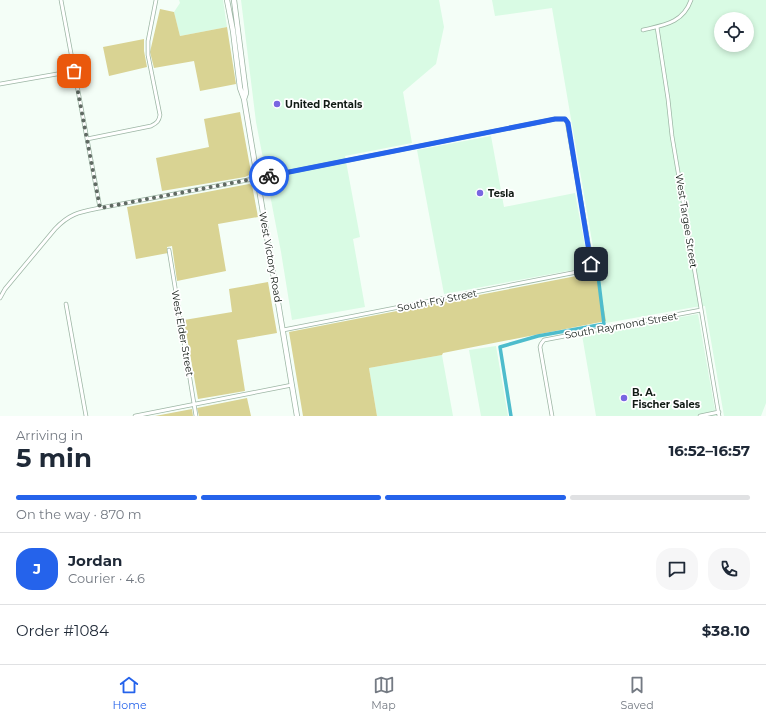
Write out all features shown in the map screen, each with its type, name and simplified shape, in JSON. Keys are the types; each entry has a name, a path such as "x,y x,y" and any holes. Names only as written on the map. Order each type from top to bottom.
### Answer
{"main road":[{"name":"West Victory Road","path":"227,0 240,88 244,99 258,178 297,416"},
{"name":"West Victory Road","path":"234,0 245,80 246,93 244,99"},
{"name":"West Victory Road","path":"237,61 242,79 245,80"}],"street":[{"path":"61,0 100,208"},
{"path":"87,139 151,126 157,123 159,119 160,115 148,55 148,41 156,0"},
{"path":"643,30 665,25 682,16 691,0"},
{"name":"West Targee Street","path":"657,27 672,136 719,414"},
{"path":"0,84 74,71"},
{"name":"South Fry Street","path":"258,178 555,119 565,119 568,123 591,259 591,264 584,271 283,330"},
{"path":"0,298 5,289 63,221 72,215 100,208 258,178"},
{"name":"West Elder Street","path":"169,250 196,416"},
{"path":"0,287 5,289"},
{"path":"66,304 86,416"},
{"name":"South Raymond Street","path":"552,416 540,347 542,341 546,339 702,310"},
{"path":"135,416 292,385"},
{"path":"700,416 719,414"}],"shaded area":[{"path":"179,0 223,0 227,27 180,36 174,12 180,3"},
{"path":"241,0 439,0 444,27 436,64 403,92 412,143 345,156 360,237 353,239 365,307 292,320 281,252 256,122"},
{"path":"492,0 766,0 766,403 761,416 724,416 705,306 606,323 552,8 495,16"},
{"path":"160,9 174,12 180,36 227,27 236,84 200,91 194,61 154,68 150,52"},
{"path":"144,39 144,51 147,67 109,76 103,47"},
{"path":"240,112 251,172 249,175 245,177 162,191 156,158 209,147 204,119"},
{"path":"491,136 504,207 575,193 588,262 584,268 444,294 417,150"},
{"path":"249,184 252,185 258,217 218,224 226,271 177,281 172,246 167,247 168,253 136,259 127,207"},
{"path":"597,272 606,321 443,353 442,355 369,368 377,416 303,416 289,332"},
{"path":"268,282 277,333 237,340 245,391 198,399 184,320 232,312 229,289"},
{"path":"698,314 716,416 596,416 582,335"},
{"path":"496,346 508,416 481,416 469,350"},
{"path":"442,355 453,416 377,416 369,368"},
{"path":"247,398 251,416 199,416 197,408"},
{"path":"192,409 193,416 155,416"}],"waterway":[{"path":"511,416 500,347 538,336 604,324 596,259"}],"way so far":[{"path":"74,71 100,208 269,176"}],"place":[{"name":"United Rentals","path":"277,104"},
{"name":"Tesla","path":"480,193"},
{"name":"B. A. Fischer Sales","path":"624,398"}],"route":[{"path":"269,176 560,118 565,119 568,123 591,264"}]}
